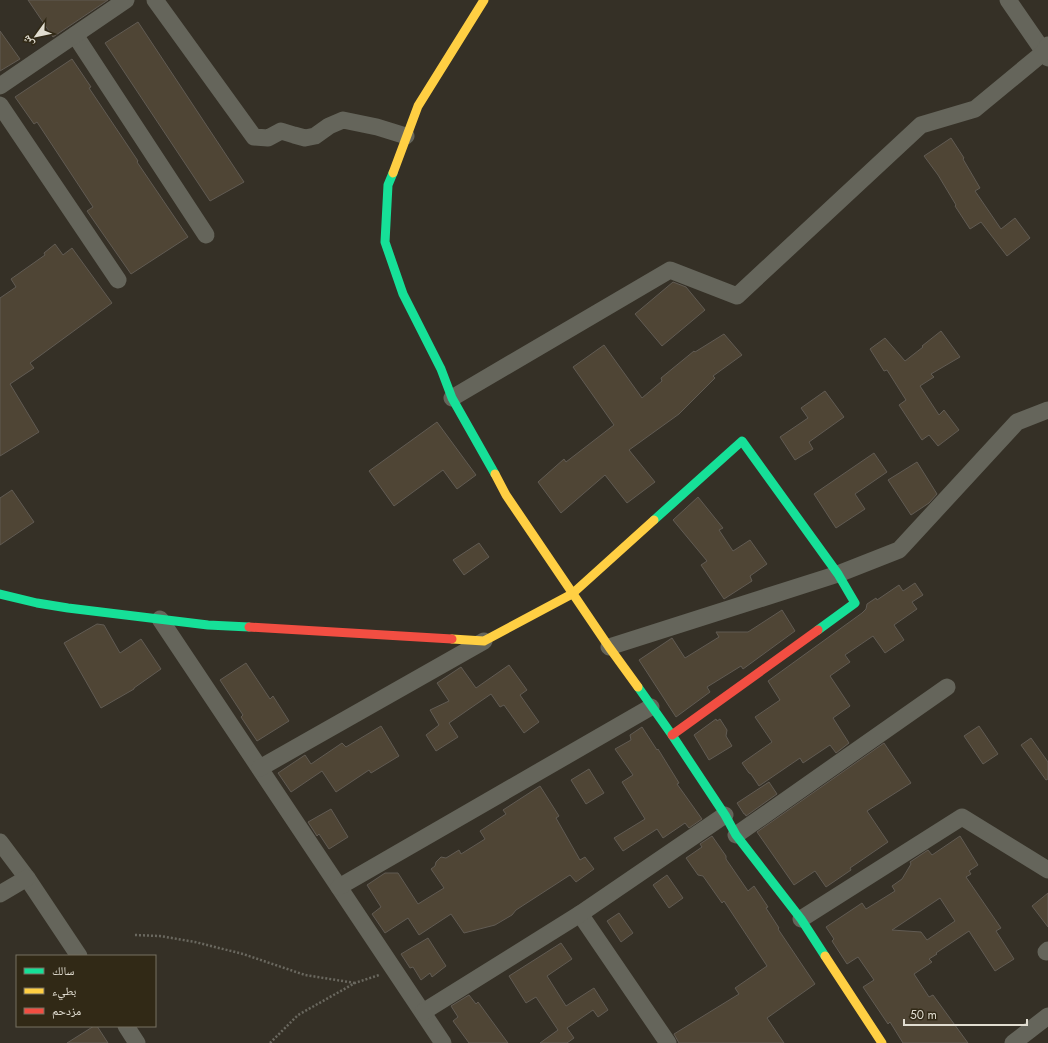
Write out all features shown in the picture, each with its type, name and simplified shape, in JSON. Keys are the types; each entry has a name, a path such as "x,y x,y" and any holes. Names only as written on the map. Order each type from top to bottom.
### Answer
{"street":[{"path":"0,86 126,0"},
{"path":"155,0 254,137 268,138 281,131 305,138 315,136 329,126 343,120 377,127 406,136"},
{"path":"484,0 418,106 388,185 385,242 403,294 441,369 452,398 506,495 608,647 672,735 736,835 801,919 882,1043"},
{"path":"452,398 670,270 736,296 921,125 975,109 1047,52 1008,0"},
{"path":"75,35 206,235"},
{"path":"0,105 118,280"},
{"path":"608,647 838,574 899,550 1017,422 1048,410"},
{"path":"260,768 484,641 572,594 742,441 838,574 855,603 672,735"},
{"path":"0,594 37,604 208,625 484,641"},
{"path":"160,619 443,1043"},
{"path":"736,835 946,688"},
{"path":"340,887 651,707"},
{"path":"423,1012 580,914 724,815"},
{"path":"801,919 962,817 1048,870"},
{"path":"0,842 27,878 78,955"},
{"path":"0,894 27,878"},
{"path":"580,914 668,1043"},
{"path":"1013,1043 1048,1016"},
{"path":"127,1027 137,1043"}],"path":[{"path":"135,935 160,936 195,942 243,954 306,975 354,983"},
{"path":"270,1043 298,1015 354,983 395,970"}],"building":[{"path":"28,0 108,0 53,37"},
{"path":"138,22 244,182 210,201 105,43"},
{"path":"0,31 20,59 0,71"},
{"path":"72,59 91,87 89,88 138,161 137,162 188,237 131,274 87,211 93,207 37,122 34,124 15,97"},
{"path":"951,138 964,158 963,159 980,188 975,191 1001,229 1015,218 1030,238 1007,256 981,222 970,229 938,175 924,156"},
{"path":"55,244 63,255 72,248 112,303 30,363 34,368 10,384 39,432 0,456 0,298 16,287 11,279 45,255 44,253"},
{"path":"673,282 686,287 705,310 662,346 635,314"},
{"path":"941,331 960,357 931,374 934,377 920,386 939,415 944,410 959,430 938,446 929,435 922,440 899,405 906,400 887,370 884,371 870,349 885,338 905,361"},
{"path":"724,334 742,355 713,376 715,378 679,414 629,450 655,482 627,503 605,475 561,513 538,482 564,459 566,462 614,425 573,367 604,345 642,398 662,381 661,378 694,351 695,352"},
{"path":"825,391 844,417 809,442 813,449 795,460 780,437 808,418 801,408"},
{"path":"437,422 476,475 457,489 443,470 394,506 369,471"},
{"path":"874,453 887,472 855,494 865,509 836,528 814,494"},
{"path":"917,462 937,494 929,503 911,515 888,480"},
{"path":"12,490 34,522 0,545 0,498"},
{"path":"698,497 723,528 719,530 733,551 750,540 767,564 750,576 752,581 724,599 701,565 707,561 673,520"},
{"path":"479,543 489,557 464,575 453,560"},
{"path":"915,583 923,595 912,602 917,609 894,625 904,640 885,653 873,636 845,655 850,662 830,676 850,706 833,718 849,743 836,753 830,745 803,763 800,758 759,786 742,763 772,742 755,717 780,700 768,681 862,613 866,609 867,604 876,598 877,600 899,585 903,591"},
{"path":"782,610 795,631 743,669 741,666 707,687 710,692 676,717 639,660 672,638 685,658 719,637 716,632 748,632"},
{"path":"97,624 104,625 120,653 141,639 161,669 134,689 101,708 64,643"},
{"path":"246,663 270,699 273,696 289,721 257,741 241,717 243,715 220,680"},
{"path":"509,665 527,690 520,695 539,722 524,733 504,705 500,707 491,694 449,723 458,737 436,751 426,735 439,725 430,710 449,701 437,683 461,667 476,688"},
{"path":"716,719 717,721 720,719 727,730 726,736 732,746 709,760 694,735"},
{"path":"381,726 399,756 371,773 369,770 336,792 322,771 291,792 278,773 305,755 311,764 342,743 346,747"},
{"path":"979,726 998,754 983,764 964,736"},
{"path":"642,727 657,750 658,749 679,783 677,784 702,819 689,828 685,823 663,838 657,829 623,851 614,838 645,819 622,782 633,775 615,749 631,740 630,735"},
{"path":"1031,738 1048,762 1048,779 1046,780 1021,745"},
{"path":"884,743 911,783 867,811 888,842 850,868 851,870 826,887 815,871 794,885 757,832"},
{"path":"589,769 604,793 586,804 571,780"},
{"path":"769,782 777,794 746,816 737,803"},
{"path":"540,786 559,816 556,818 580,860 585,857 594,869 576,882 570,875 495,925 464,933 451,914 419,935 408,918 385,933 372,914 381,907 367,885 385,873 398,873 418,904 444,888 431,869 441,857 446,858 459,850 461,854 485,839 480,831 506,814 503,810"},
{"path":"331,809 348,837 329,849 319,834 317,836 308,822"},
{"path":"712,836 748,891 754,886 768,907 766,908 779,928 778,929 815,984 767,1018 784,1043 679,1043 674,1034 739,994 735,988 767,966 724,901 722,903 703,876 698,875 686,858 702,847 700,844"},
{"path":"960,836 978,865 969,871 971,874 966,877 1001,928 996,931 1014,959 995,971 969,931 936,953 937,954 929,959 932,962 914,974 929,997 933,995 968,1043 903,1043 890,1022 888,1024 863,987 874,980 858,957 847,964 832,941 834,939 826,927 862,903 866,909 895,891 892,886 902,879 911,864 910,862 928,850 932,855","holes":["940,898 955,921 927,940 921,932 892,930"]},
{"path":"667,875 683,898 669,908 653,885"},
{"path":"1048,893 1048,927 1032,906"},
{"path":"619,913 633,933 621,942 607,921"},
{"path":"428,938 446,966 432,977 430,973 421,980 413,967 410,968 401,954"},
{"path":"561,943 572,959 547,976 566,1006 594,988 608,1010 598,1017 593,1010 567,1028 574,1038 567,1043 540,1043 558,1030 536,997 526,1003 509,976"},
{"path":"469,995 476,1004 478,1002 508,1043 469,1043 453,1021 458,1017 451,1006"},
{"path":"92,1027 98,1027 108,1043 67,1043"}],"traffic: fast":[{"path":"393,173 388,185 385,242 403,294 441,369 452,398 495,474"},
{"path":"654,520 742,441 838,574 855,603 818,630"},
{"path":"0,594 37,603 68,608 208,625 249,627"},
{"path":"638,687 725,815 736,835 801,919 825,956"}],"traffic: slow":[{"path":"393,173 418,106 484,0"},
{"path":"495,474 506,495 609,647 638,687"},
{"path":"452,639 484,641 572,594 654,520"},
{"path":"825,956 882,1043"}],"traffic: jam":[{"path":"249,627 452,639"},
{"path":"672,735 818,630"}]}
